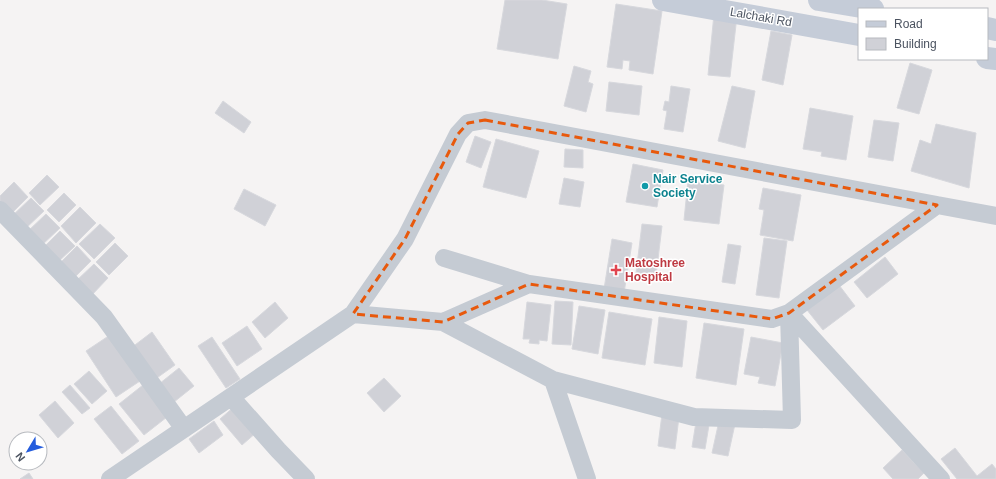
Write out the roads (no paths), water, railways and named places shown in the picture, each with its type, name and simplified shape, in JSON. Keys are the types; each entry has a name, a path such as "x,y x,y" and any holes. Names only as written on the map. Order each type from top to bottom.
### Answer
{"main road":[{"name":"Lalchaki Rd","path":"663,0 752,8 858,35"},
{"path":"819,0 866,8"}],"street":[{"path":"110,479 352,314 405,239 458,134 468,123 485,120 996,216"},
{"path":"444,258 529,284 772,319 789,313 937,205"},
{"path":"0,210 104,317 184,428"},
{"path":"444,322 529,284"},
{"path":"352,314 444,322 553,380 694,417 792,420 789,313"},
{"path":"789,313 941,479"},
{"path":"553,380 587,479"},
{"path":"231,397 306,479"}],"place":[{"name":"Nair Service Society","path":"645,186"},
{"name":"Matoshree Hospital","path":"616,270"}]}
